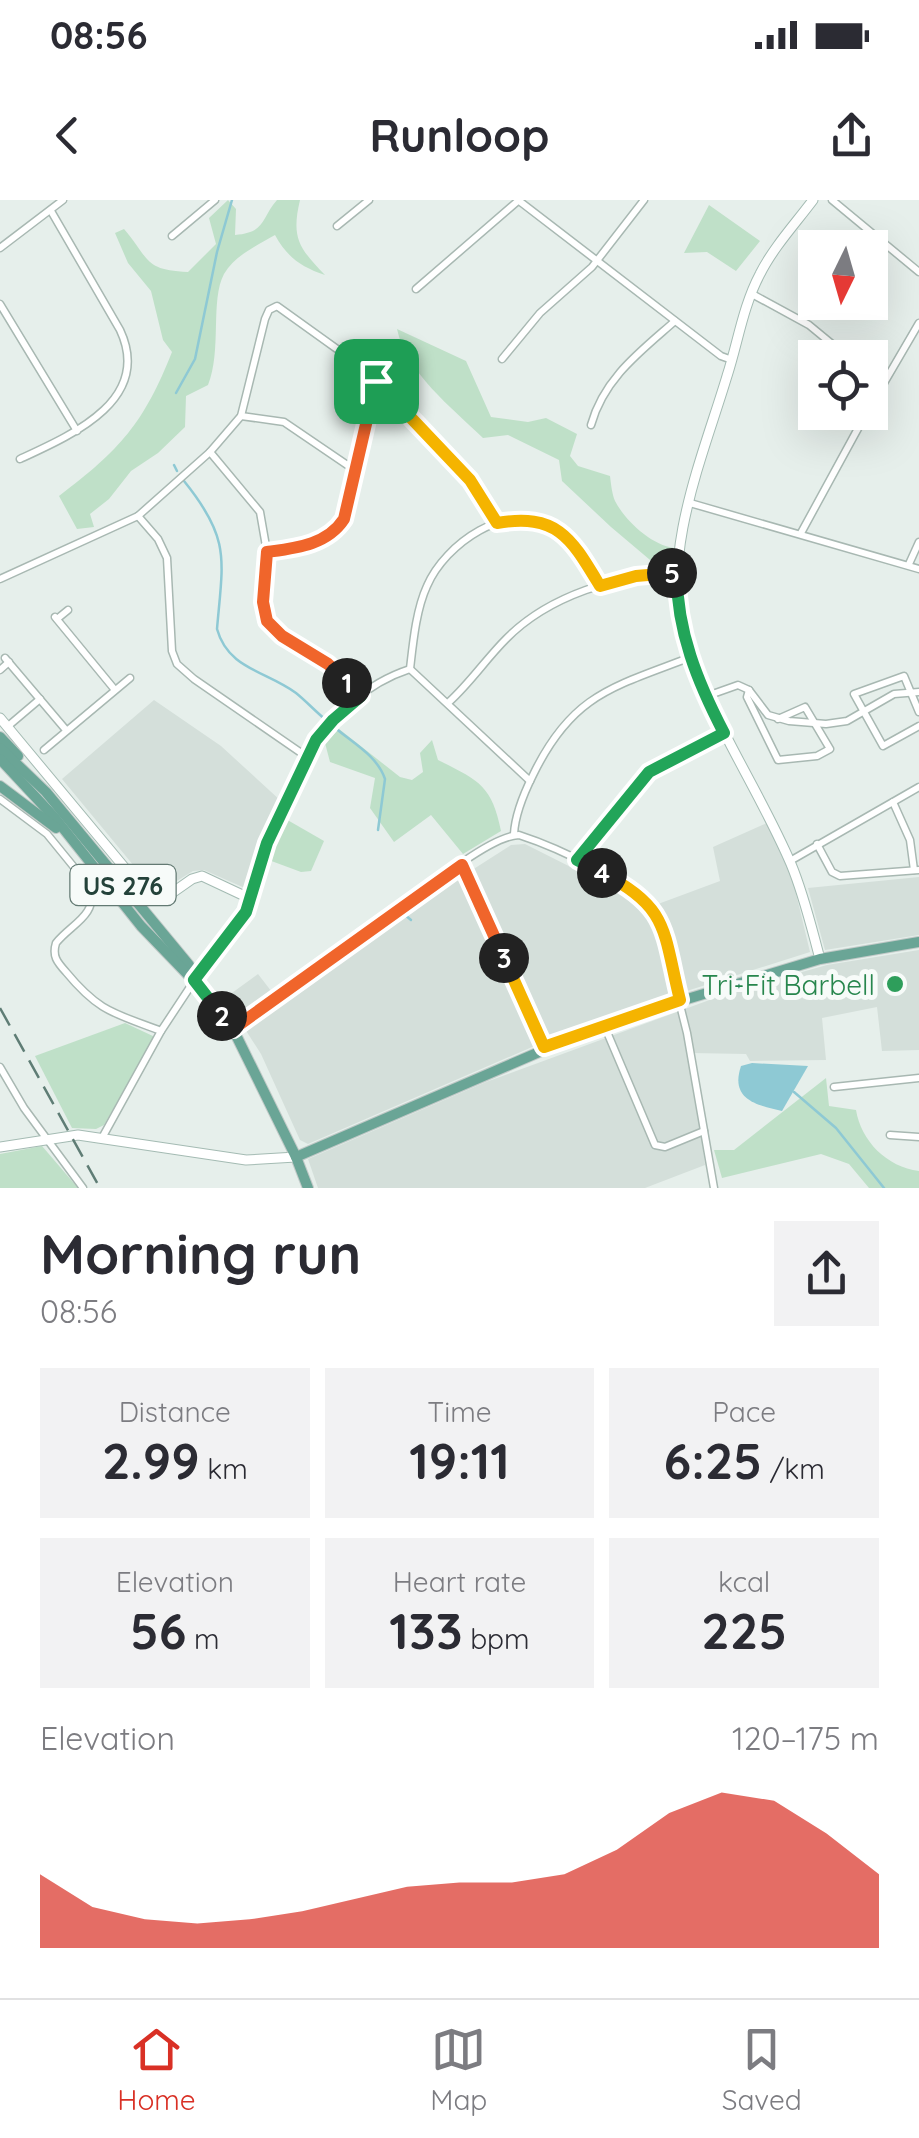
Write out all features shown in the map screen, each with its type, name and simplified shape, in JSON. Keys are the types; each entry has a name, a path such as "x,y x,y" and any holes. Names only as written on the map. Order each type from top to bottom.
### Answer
{"main road":[{"path":"813,200 766,264 752,294 690,503 677,572 680,617 691,657 724,733 790,861 820,959"},
{"path":"4,722 149,897 162,900 202,876 251,899 240,924 194,980"},
{"name":"US 276","path":"0,737 189,965 194,980"},
{"path":"0,748 46,792"},
{"path":"0,759 35,795 85,858"},
{"name":"US 276","path":"0,786 40,813 85,858 233,1029 308,1188"},
{"path":"0,1147 71,1135 246,1160 296,1157 604,1024 820,959 919,942"}],"street":[{"path":"0,248 63,200"},
{"path":"172,236 214,200"},
{"path":"338,226 368,200"},
{"path":"416,288 519,200 721,356 732,360"},
{"path":"502,359 540,313 597,262 644,200"},
{"path":"832,200 919,272"},
{"path":"20,459 77,431 120,390 127,377 129,356 120,330 51,211"},
{"path":"752,294 826,340"},
{"path":"0,304 77,431"},
{"path":"0,578 138,516 210,452 241,416 265,318 274,306 350,358 376,381 470,480 497,523"},
{"path":"591,425 597,408 624,366 676,321"},
{"path":"888,375 919,323"},
{"path":"267,552 310,544 338,528 346,516 376,381"},
{"path":"241,416 284,422 356,471"},
{"path":"801,533 857,430"},
{"path":"210,452 257,506 267,552 263,602 267,621 282,636 328,664 361,696"},
{"path":"690,503 919,569"},
{"path":"138,516 158,539 167,558 172,651 177,664 194,680 307,757"},
{"path":"410,668 422,600 432,576 463,540 497,523 533,520 554,526 574,546 600,586"},
{"path":"909,564 919,542"},
{"path":"449,702 522,624 551,606 636,576 677,572"},
{"path":"68,610 56,618 115,690"},
{"path":"514,834 530,782 552,739 588,700 691,657"},
{"path":"0,670 7,660 66,730"},
{"path":"251,899 267,843 323,730 361,696 410,668"},
{"path":"410,668 530,782"},
{"path":"919,712 904,676 854,694 883,746 919,726"},
{"path":"44,750 130,678"},
{"path":"707,696 730,686 750,690 768,715 815,724 847,722 894,694 919,692"},
{"path":"750,690 747,697 778,760 817,756 830,749 805,707 778,718"},
{"path":"4,722 40,699"},
{"path":"577,860 649,772 724,733"},
{"path":"790,861 919,787"},
{"path":"0,799 56,843 91,888 91,910 56,943 57,962 95,1004 162,1031"},
{"path":"818,844 832,872 840,876 916,870 910,840 893,802"},
{"path":"233,1029 462,865 514,834 577,860 630,888 653,908 662,926 680,1000 714,1188"},
{"path":"462,865 544,1047"},
{"path":"102,1138 194,980"},
{"path":"604,1024 655,1145 665,1147 704,1131"},
{"path":"0,1067 45,1139 83,1188"},
{"path":"834,1088 919,1078"},
{"path":"890,1135 919,1137"}],"shaded area":[{"path":"154,700 221,746 281,801 247,889 204,870 193,871 162,890 153,889 62,779"},
{"path":"767,823 793,881 810,952 592,1021 308,1144 300,1140 261,1054 225,998 258,974 275,996 511,845 525,844 650,907 720,881 713,847"},
{"path":"919,877 919,935 825,950 808,888"},
{"path":"919,950 919,1050 882,1051 877,1007 822,1018 826,1060 750,1061 746,1054 691,1053 705,1165 645,1188 318,1188 308,1159 486,1082 734,991 827,965"}],"green space":[{"path":"228,200 236,209 235,235 258,228 277,200 300,200 296,224 299,242 325,275 296,260 275,235 234,261 220,285 212,372 208,385 186,396 185,427 158,453 131,471 109,499 90,514 94,527 77,529 59,496 128,433 151,398 172,352 163,340 151,291 128,263 115,233 124,229 155,265 188,272 216,244 209,218"},
{"path":"709,205 760,241 736,271 707,252 684,253"},
{"path":"397,329 466,361 491,417 528,422 546,418 577,434 570,456 578,466 610,476 615,501 626,517 649,537 674,548 672,567 656,565 562,481 559,460 508,435 483,438 420,374"},
{"path":"339,729 400,777 412,780 423,772 420,753 432,740 438,760 473,779 488,794 501,831 463,854 431,815 394,842 370,808 375,778 330,762 325,743"},
{"path":"284,818 324,841 311,871 301,872 266,859"},
{"path":"125,1023 155,1037 104,1125 96,1129 72,1128 35,1056"},
{"path":"826,1078 829,1106 856,1110 863,1132 877,1151 896,1164 919,1171 919,1188 869,1188 849,1164 821,1154 722,1178 714,1150 734,1150"},
{"path":"42,1146 78,1188 0,1188 0,1154"}],"water":[{"path":"741,1066 808,1066 782,1111 754,1103 742,1093 738,1077"}],"waterway":[{"path":"176,393 195,359 232,200"},
{"path":"174,465 177,471"},
{"path":"184,481 217,535 222,567 217,629 222,642 239,661 296,693 326,720"},
{"path":"333,726 370,756 385,779 378,830"},
{"path":"404,914 411,920"},
{"path":"794,1092 836,1128 884,1188"}],"railway":[{"path":"0,1008 100,1188"}],"place":[{"name":"Tri-Fit Barbell","path":"895,984"}],"route":[{"path":"376,381 470,480 497,523 533,520 554,526 585,560 600,586 636,576 677,572 684,638 724,733 649,772 577,860 630,888 653,908 662,926 680,1000 544,1047 462,865 360,942 233,1029 194,980 240,924 267,843 316,740 361,696 328,664 274,630 264,613 263,602 267,552 325,538 344,519 376,381"}]}
